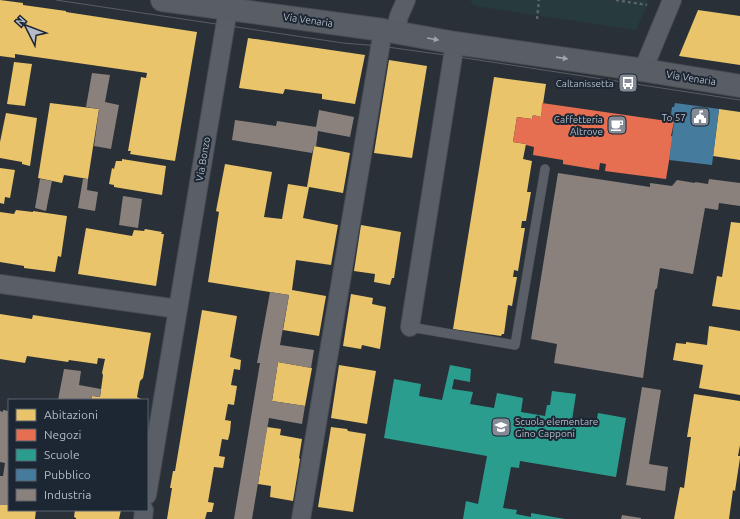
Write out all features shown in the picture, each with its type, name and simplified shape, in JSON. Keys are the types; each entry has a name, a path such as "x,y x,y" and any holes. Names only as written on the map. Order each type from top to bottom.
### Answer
{"street":[{"name":"Via Venaria","path":"162,0 389,31 455,43 643,70 740,86"},
{"path":"301,519 389,31 399,16 406,0"},
{"path":"643,70 672,0"},
{"name":"Via Bonzo","path":"148,489 228,9"},
{"path":"410,327 455,43"},
{"path":"0,284 178,309"}],"lane":[{"path":"410,327 515,344 545,168"}],"path":[{"path":"537,19 539,0"},
{"path":"616,0 649,6"}],"green space":[{"path":"470,0 649,0 636,30 474,6"}],"building: Abitazioni":[{"path":"0,0 66,12 197,32 175,161 130,154 131,151 128,151 141,77 146,78 147,73 15,54 15,58 0,56"},
{"path":"698,10 740,16 740,65 679,56"},
{"path":"248,38 365,55 355,104 322,99 322,94 285,89 283,94 239,88"},
{"path":"389,60 427,66 412,158 374,153"},
{"path":"14,62 32,64 25,106 7,104"},
{"path":"494,77 546,84 541,117 533,115 532,119 517,117 513,142 526,144 523,159 532,161 527,192 531,192 526,221 522,221 521,228 525,228 518,271 514,270 513,277 517,277 512,306 508,305 504,334 501,336 453,329"},
{"path":"50,103 99,109 88,179 64,175 62,183 38,178"},
{"path":"719,109 740,112 740,160 713,156"},
{"path":"6,113 37,118 30,166 22,164 22,162 0,158 0,142"},
{"path":"314,146 350,153 343,193 309,187 303,218 338,225 331,265 296,260 292,290 326,296 319,336 283,330 289,295 208,282 219,212 216,211 225,164 272,172 264,217 282,219 288,184 307,187"},
{"path":"122,159 166,166 162,195 114,187 114,185 109,184 112,168 114,169 116,161 122,161"},
{"path":"0,168 15,170 10,198 5,197 4,204 0,203"},
{"path":"16,210 67,216 61,257 58,256 55,272 24,268 24,266 0,262 0,212 14,214"},
{"path":"731,222 740,223 740,310 712,306 717,276 722,277"},
{"path":"361,225 401,232 394,278 392,278 390,285 374,282 375,274 354,271"},
{"path":"86,228 132,236 134,230 144,231 145,229 162,232 161,234 164,234 156,286 78,274"},
{"path":"351,294 373,298 372,304 386,307 380,349 362,345 361,349 343,346"},
{"path":"202,310 237,316 230,357 241,360 240,370 234,369 231,385 237,386 234,405 228,404 225,420 231,421 230,432 228,440 222,439 219,456 225,457 223,468 214,467 208,502 214,503 212,512 207,512 205,519 167,519 172,488 170,488 173,471 175,471"},
{"path":"0,314 32,319 33,315 151,333 143,378 140,381 137,397 141,399 91,399 92,396 100,397 105,359 98,358 97,364 69,360 68,362 27,356 25,363 0,359"},
{"path":"709,326 740,331 740,395 699,388 703,365 673,360 676,343 686,344 686,342 707,345"},
{"path":"278,362 312,368 305,406 272,401"},
{"path":"339,365 376,371 367,424 331,418"},
{"path":"694,394 740,401 740,445 738,456 740,456 740,458 735,491 733,490 729,519 674,519 680,487 684,488 691,437 687,437"},
{"path":"267,427 281,429 280,435 302,439 293,501 270,497 271,486 258,484"},
{"path":"331,427 366,434 353,512 318,507"},
{"path":"0,505 8,505 8,511 36,511 35,519 0,519"},
{"path":"75,511 121,511 119,519 76,519 74,517"}],"building: Negozi":[{"path":"542,103 674,122 666,179 605,171 606,164 600,163 599,170 563,164 563,160 533,155 534,147 513,142 517,117 532,119 533,115 541,117"}],"building: Scuole":[{"name":"Scuola elementare Gino Capponi","path":"450,365 471,369 470,382 454,379 452,389 473,392 470,404 494,408 497,393 523,398 521,412 545,416 547,405 550,405 552,391 576,394 572,420 596,424 598,413 626,418 616,477 520,461 519,468 511,467 503,508 517,510 516,514 531,517 531,513 565,519 463,519 466,501 478,504 487,456 384,438 394,379 421,384 419,396 442,400"}],"building: Pubblico":[{"path":"675,103 719,109 712,165 669,160 674,122 670,122 672,107 674,107"}],"building: Industria":[{"path":"92,73 110,75 105,102 119,105 111,149 94,146 99,109 86,107"},
{"path":"319,110 354,117 350,137 318,131 316,147 314,146 312,153 232,140 235,120 276,126 277,121 316,127"},
{"path":"558,173 650,187 650,183 672,186 677,180 708,184 709,179 740,183 740,206 719,203 718,210 705,208 693,274 660,268 657,288 655,290 643,378 554,363 557,344 531,339"},
{"path":"40,179 52,181 46,211 35,208"},
{"path":"83,179 88,179 87,190 98,192 95,211 78,208"},
{"path":"123,196 142,199 138,228 119,225"},
{"path":"270,292 289,295 280,345 314,350 311,368 278,362 272,401 305,406 302,424 269,418 252,519 234,519 260,363 257,363"},
{"path":"64,369 81,371 79,385 101,389 100,397 92,396 91,399 58,399"},
{"path":"642,387 661,390 649,464 668,467 665,491 626,485"},
{"path":"3,410 8,411 8,505 0,505 0,476 3,476 5,463 0,462 0,411 3,412"},
{"path":"622,515 641,518 641,519 621,519"}],"tram line":[{"path":"56,0 343,43 380,46 452,56 740,100"}],"place":[{"name":"Caltanissetta","path":"628,83"},
{"name":"To 57","path":"700,117"},
{"name":"Caffetteria Altrove","path":"617,125"},
{"name":"Scuola elementare Gino Capponi","path":"501,427"}]}
